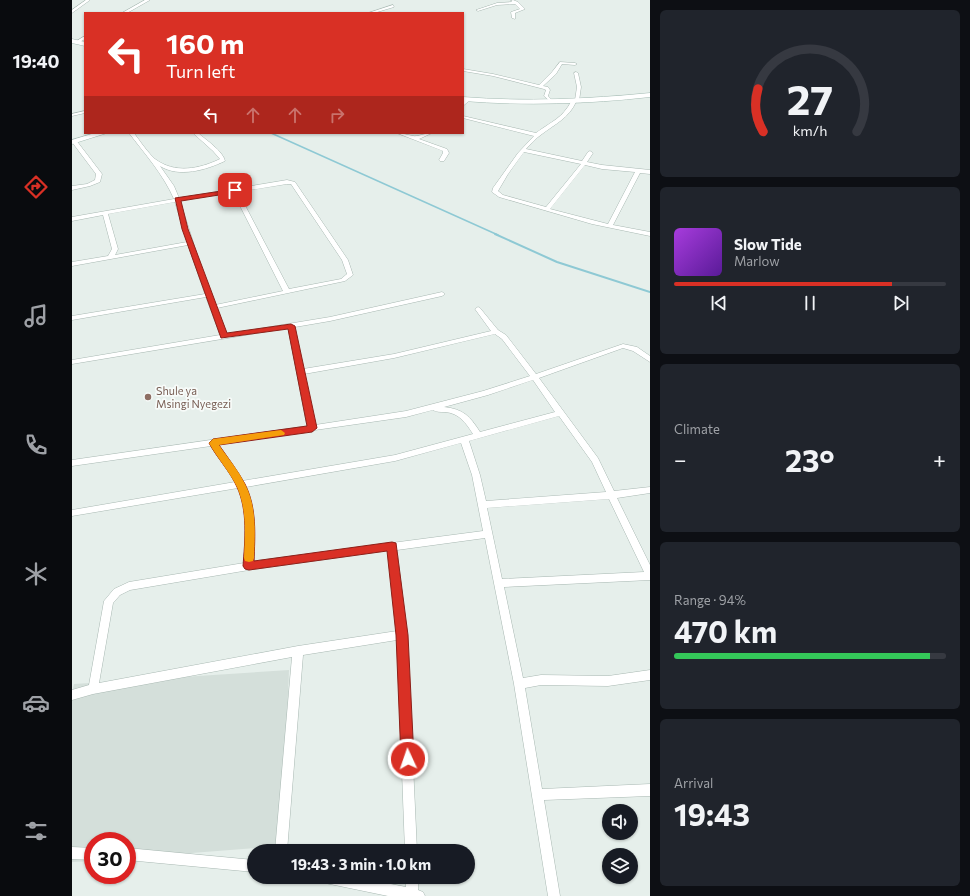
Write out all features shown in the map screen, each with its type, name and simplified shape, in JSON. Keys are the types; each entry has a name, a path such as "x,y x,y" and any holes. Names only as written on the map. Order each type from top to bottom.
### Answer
{"street":[{"path":"72,12 88,0"},
{"path":"126,12 148,0"},
{"path":"510,0 523,9 513,12 514,18"},
{"path":"478,10 497,4 517,4"},
{"path":"373,12 392,6"},
{"path":"541,86 561,64 575,64"},
{"path":"464,70 541,86 547,89 546,96 551,101"},
{"path":"576,73 579,87 575,101 566,115 537,136 524,150 507,171 496,188 496,192 501,196 547,209 610,226 650,234"},
{"path":"507,78 512,74"},
{"path":"466,99 525,103 650,95"},
{"path":"72,115 84,112"},
{"path":"464,117 537,136"},
{"path":"72,188 98,181 99,174 73,141 99,134"},
{"path":"132,134 154,161 171,186 177,200 200,273 224,336"},
{"path":"154,161 176,171 192,169 222,160 215,150 196,134"},
{"path":"402,134 444,150 446,153 442,160"},
{"path":"416,138 427,134"},
{"path":"524,150 584,163 650,172"},
{"path":"547,209 584,163 590,153"},
{"path":"610,226 638,171"},
{"path":"72,219 235,190 287,182 293,183 345,260 350,275 343,280 214,307"},
{"path":"235,190 287,292"},
{"path":"105,212 115,249 110,257"},
{"path":"72,264 190,243"},
{"path":"72,362 330,319 442,294"},
{"path":"72,318 209,295"},
{"path":"478,309 496,332 504,337 594,460 650,575 498,583"},
{"path":"291,326 312,428"},
{"path":"301,372 394,356 496,332"},
{"path":"72,463 312,428 425,409 485,393 624,346 635,349 650,360"},
{"path":"425,409 449,409 460,413 467,418 478,435"},
{"path":"72,513 395,458 560,413"},
{"path":"464,438 476,475 519,684 554,896"},
{"path":"213,443 241,485 248,504 250,530 249,566"},
{"path":"482,505 612,495 650,490"},
{"path":"93,689 109,602 117,592 129,586 249,566 488,534"},
{"path":"392,546 402,635 411,844"},
{"path":"72,695 93,689 298,651 402,635"},
{"path":"283,844 298,651"},
{"path":"519,684 541,680 608,681 650,675"},
{"path":"537,795 650,790"},
{"path":"72,853 84,854"},
{"path":"136,855 247,865"},
{"path":"360,884 416,895 414,884"}],"shaded area":[{"path":"289,670 282,844 247,844 247,849 136,857 136,832 84,832 84,861 72,862 72,693 74,684"}],"waterway":[{"path":"273,134 498,235"},
{"path":"495,234 557,262 650,292"}],"slow traffic":[{"path":"249,558 250,530 248,504 241,485 213,443 281,433"}],"place":[{"name":"Shule ya Msingi Nyegezi","path":"148,397"}],"route":[{"path":"235,190 177,200 185,229 224,336 291,326 312,428 213,443 241,485 248,504 250,530 249,566 392,546 402,635 408,759"}]}
